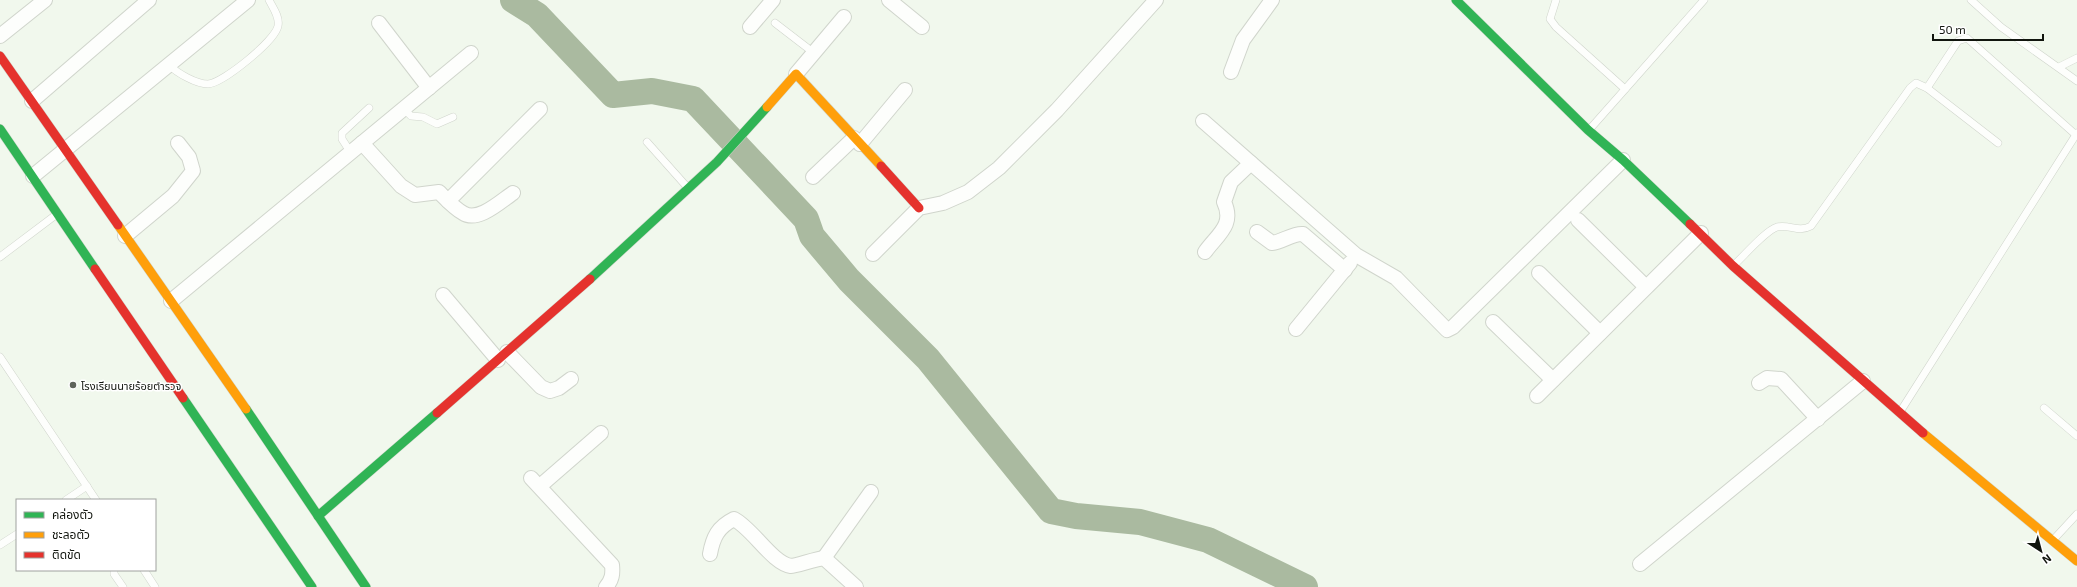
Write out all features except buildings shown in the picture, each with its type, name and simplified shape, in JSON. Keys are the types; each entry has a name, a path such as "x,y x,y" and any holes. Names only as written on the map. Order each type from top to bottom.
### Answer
{"street":[{"path":"0,36 45,0"},
{"path":"32,101 149,0"},
{"path":"33,176 248,0"},
{"path":"750,27 773,0"},
{"path":"889,0 922,27"},
{"path":"873,254 919,208 943,203 968,192 999,168 1057,110 1156,0"},
{"path":"1231,72 1243,40 1272,0"},
{"path":"1456,0 1588,130 1623,160 1701,233 1733,266 1850,367 1863,381 1900,413 2077,561"},
{"path":"318,516 612,260 717,162 796,74 844,17"},
{"path":"379,23 428,88"},
{"path":"171,301 471,53"},
{"path":"0,56 171,301 366,587"},
{"path":"796,74 919,208"},
{"path":"813,177 857,141 905,90"},
{"path":"448,201 540,109"},
{"path":"1203,121 1356,255 1396,278 1444,328 1450,329 1623,160"},
{"path":"0,129 312,587"},
{"path":"125,236 173,196 193,171 189,157 178,143"},
{"path":"362,143 401,186 415,195 439,192 464,214 473,216 484,213 513,193"},
{"path":"1205,252 1223,231 1229,213 1224,202 1231,182 1251,163"},
{"path":"1578,220 1646,286"},
{"path":"1257,232 1272,243 1281,242 1303,234 1344,270"},
{"path":"1537,396 1701,233"},
{"path":"1296,329 1356,255"},
{"path":"1540,273 1600,332"},
{"path":"443,296 502,356 541,387 550,391 559,388 571,378"},
{"path":"1493,322 1553,380"},
{"path":"1759,383 1772,378 1781,379 1818,419"},
{"path":"1640,564 1863,381"},
{"path":"601,433 535,482 612,565 613,572 611,581 606,587"},
{"path":"710,554 712,542 717,531 726,523 734,519 743,524 784,564 793,566 811,560 824,558 871,492"},
{"path":"824,558 856,587"}],"lane":[{"path":"169,65 175,71 208,84 219,81 270,40 278,27 277,16 269,0"},
{"path":"1556,0 1550,19 1556,27 1625,89"},
{"path":"1588,130 1704,0"},
{"path":"1971,0 2001,27 2077,81"},
{"path":"775,23 814,52"},
{"path":"1900,413 2076,134 1966,38 1958,41 1926,88"},
{"path":"2059,67 2077,58"},
{"path":"1733,266 1771,230 1782,227 1804,230 1811,226 1910,88 1916,83 1926,88 1998,143"},
{"path":"351,153 342,139 342,133 369,108"},
{"path":"404,109 411,116 423,117 437,124 453,117"},
{"path":"647,142 688,188"},
{"path":"0,257 58,214"},
{"path":"0,357 95,499"},
{"path":"2044,408 2077,436"},
{"path":"68,499 87,486"},
{"path":"2053,541 2077,514"},
{"path":"0,545 16,535"},
{"path":"115,571 123,587"},
{"path":"145,571 155,587"}],"waterway":[{"path":"513,0 537,15 613,95 652,91 693,99 806,219 812,236 849,280 928,359 1051,511 1076,516 1140,522 1208,540 1305,587"}],"traffic: fast":[{"path":"1456,0 1588,130 1623,160 1690,224"},
{"path":"590,279 717,162 767,107"},
{"path":"0,129 95,269"},
{"path":"183,398 312,587"},
{"path":"246,409 366,587"},
{"path":"318,516 437,413"}],"traffic: slow":[{"path":"767,107 796,74 881,166"},
{"path":"118,225 246,409"},
{"path":"1923,433 2077,561"}],"traffic: jam":[{"path":"0,56 118,225"},
{"path":"881,166 919,208"},
{"path":"1690,224 1733,266 1923,433"},
{"path":"95,269 183,398"},
{"path":"437,413 590,279"}],"place":[{"name":"โรงเรียนนายร้อยตำรวจ","path":"73,385"}]}
